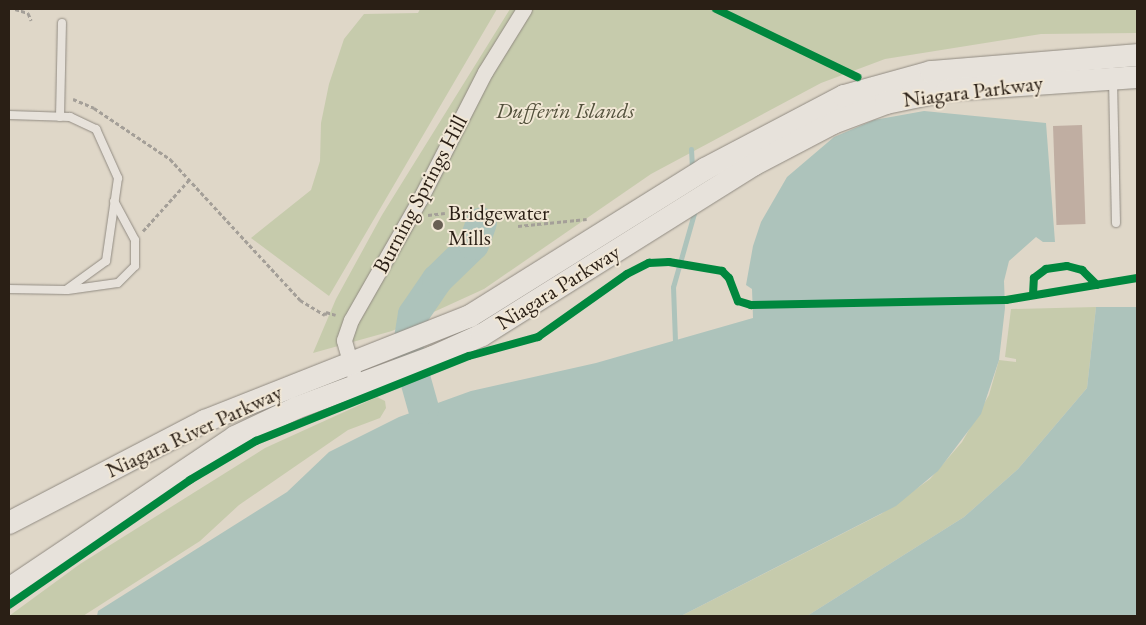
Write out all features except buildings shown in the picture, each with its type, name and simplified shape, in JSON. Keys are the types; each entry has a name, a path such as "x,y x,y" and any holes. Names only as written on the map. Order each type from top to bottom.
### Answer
{"main road":[{"name":"Niagara Parkway","path":"9,590 234,437 296,408 457,348 533,305 673,214 710,179 820,106 897,80 958,69 1137,55"},
{"name":"Niagara Parkway","path":"386,351 449,326 501,299 664,194 710,179 816,130 886,103 956,89 1137,77"},
{"name":"Niagara River Parkway","path":"9,523 205,421 386,351"}],"street":[{"name":"Burning Springs Hill","path":"368,381 350,364 344,340 351,320 420,199 484,72 524,9"}],"lane":[{"path":"60,117 62,23"},
{"path":"1113,78 1116,223"},
{"path":"9,115 60,117 96,129 118,178 106,261 66,290"},
{"path":"9,289 66,290 118,283 135,266 135,240 114,201"}],"path":[{"path":"15,9 28,13 31,20"},
{"path":"72,98 94,108 170,159 300,300 325,315 326,312 335,316"},
{"path":"135,240 189,180"},
{"path":"518,226 579,220"},
{"path":"1087,275 1101,284"},
{"path":"1029,295 1101,284"},
{"path":"1029,295 1033,286"}],"green space":[{"path":"420,9 497,9 329,296 251,238 311,190 320,161 321,123 329,84 344,39 364,14 418,13"},
{"name":"Dufferin Islands","path":"510,9 1137,9 1137,33 1041,34 885,59 821,83 651,174 484,289 392,331 313,353 336,299 382,215"},
{"path":"1096,307 1087,388 1018,469 964,517 807,616 681,616 881,514 930,479 962,442 989,395 999,360 1016,362 1016,359 1005,357 1011,309"},
{"path":"377,397 385,401 386,408 380,418 348,430 239,505 200,541 83,616 9,616 80,564 265,448"}],"water":[{"path":"924,111 1046,123 1055,242 1043,242 1036,237 1009,261 1004,281 1005,308 999,360 981,414 938,471 896,506 681,616 97,616 98,611 287,492 329,452 399,417 471,391 596,363 753,318 752,289 746,285 753,246 761,222 787,177 834,137 874,120"},
{"path":"1096,307 1137,307 1137,616 807,616 964,517 1018,469 1087,388"}],"waterway":[{"path":"691,149 692,169"},
{"path":"675,341 673,287 695,210"},
{"path":"423,408 407,351 413,314 437,279 473,244 481,222"}],"cycle path":[{"path":"716,9 857,77"},
{"path":"9,605 190,480 256,441 469,356 538,337 627,274 649,263 669,262 722,271 729,278 738,301 751,305 1006,300 1137,278"},
{"path":"1033,295 1034,278 1046,269 1067,266 1082,270 1097,285"}],"place":[{"name":"Bridgewater Mills","path":"438,225"}]}
